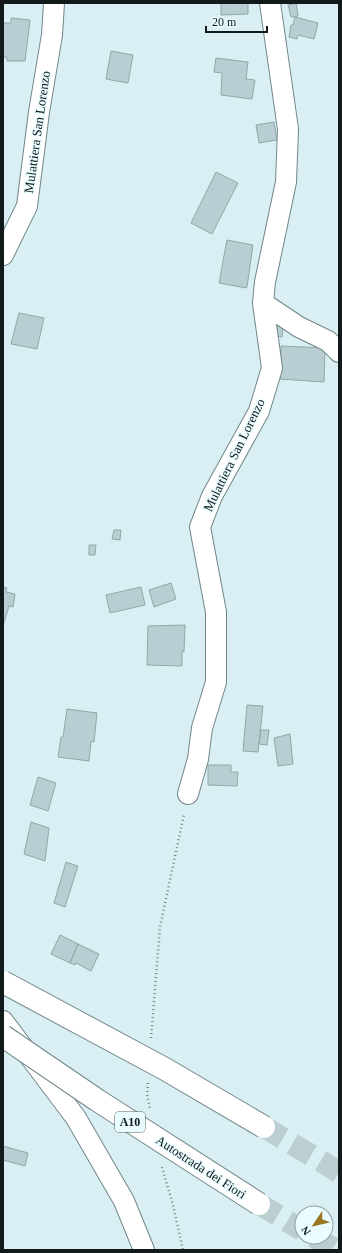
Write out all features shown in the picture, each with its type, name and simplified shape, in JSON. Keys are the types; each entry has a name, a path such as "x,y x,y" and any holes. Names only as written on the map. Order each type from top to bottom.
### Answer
{"highway":[{"path":"3,982 165,1069 264,1127"},
{"name":"Autostrada dei Fiori","path":"3,1036 104,1104 260,1204"}],"street":[{"name":"Mulattiera San Lorenzo","path":"3,255 27,206 39,112 52,35 54,3"},
{"name":"Mulattiera San Lorenzo","path":"188,794 198,759 202,728 216,682 216,612 200,527 212,496 258,411 272,368 263,303 265,282 286,182 288,129 270,3"},
{"path":"263,303 299,327 328,341 339,352"},
{"path":"3,1021 76,1118 124,1201 144,1250"}],"path":[{"path":"150,1039 160,927 188,794"},
{"path":"148,1078 147,1094 151,1115"},
{"path":"162,1165 183,1250"}],"building":[{"path":"221,3 248,3 248,14 221,15"},
{"path":"296,3 298,16 291,17 288,5"},
{"path":"295,17 318,23 314,39 298,35 297,39 289,37 291,25 293,25"},
{"path":"11,18 30,20 25,61 7,61 7,57 3,57 3,23 11,23"},
{"path":"111,51 133,55 128,83 106,79"},
{"path":"216,58 248,62 246,79 255,80 252,99 221,95 222,73 214,72"},
{"path":"274,122 277,140 259,143 256,125"},
{"path":"216,172 238,183 212,234 191,223"},
{"path":"227,240 253,245 246,288 219,283"},
{"path":"19,313 44,318 37,349 11,344"},
{"path":"277,323 283,323 282,337 276,336"},
{"path":"281,346 325,348 324,382 280,379"},
{"path":"114,530 121,530 120,540 112,539"},
{"path":"89,545 96,545 95,555 89,555"},
{"path":"171,583 176,599 154,607 149,590"},
{"path":"3,587 7,588 6,592 15,594 13,607 9,606 3,626"},
{"path":"141,587 145,605 110,613 106,595"},
{"path":"185,625 182,666 147,665 148,626"},
{"path":"247,705 263,706 258,752 243,751"},
{"path":"67,709 97,713 94,742 91,741 89,761 58,757 61,737 63,737"},
{"path":"261,730 269,730 267,745 259,744"},
{"path":"290,734 293,764 278,766 274,738"},
{"path":"208,765 231,765 231,772 238,772 237,786 208,785"},
{"path":"38,777 56,783 48,811 30,805"},
{"path":"31,822 49,828 45,861 24,854"},
{"path":"66,862 78,866 65,907 54,903"},
{"path":"60,935 78,944 70,963 51,954"},
{"path":"78,944 99,954 91,971 76,963 75,965 70,963"},
{"path":"3,1146 28,1153 25,1166 3,1160"}],"tunnel":[{"path":"264,1127 339,1172"},
{"path":"259,1204 294,1225"},
{"path":"328,1245 336,1250"}]}
